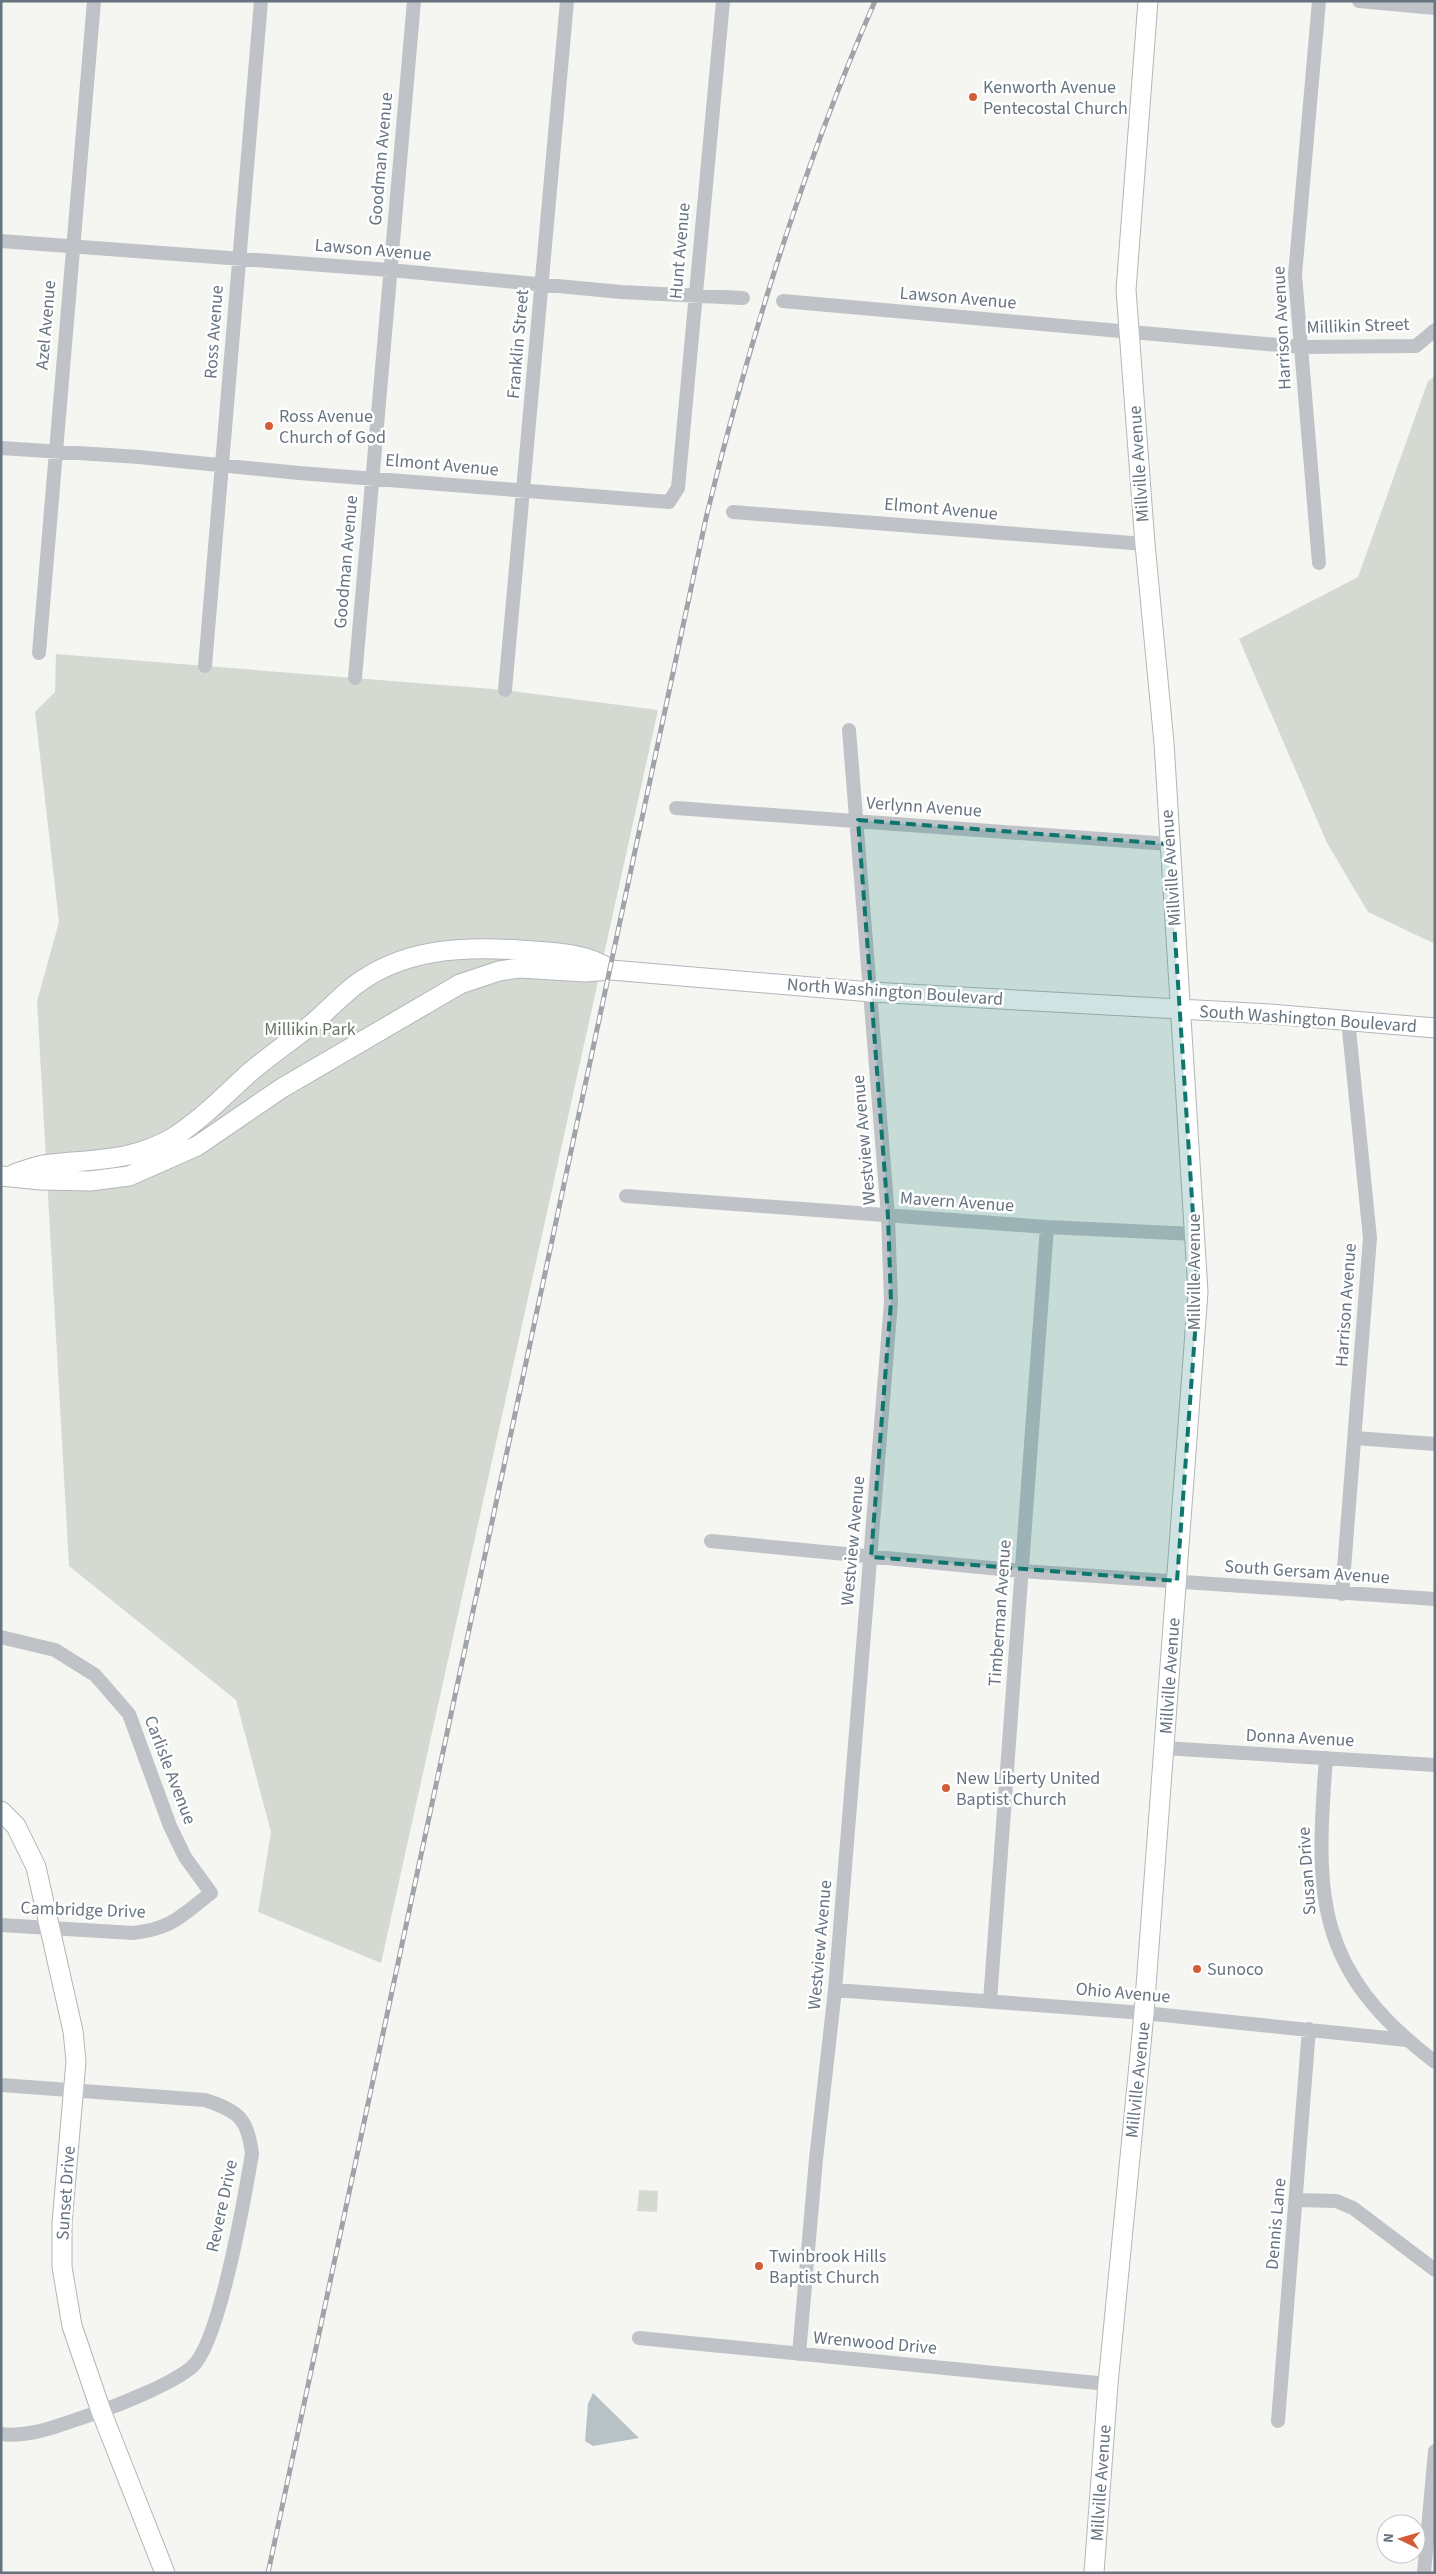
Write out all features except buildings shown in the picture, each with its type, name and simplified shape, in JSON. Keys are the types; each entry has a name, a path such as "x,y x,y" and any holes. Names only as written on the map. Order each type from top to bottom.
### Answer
{"street":[{"name":"Azel Avenue","path":"39,653 94,1"},
{"name":"Ross Avenue","path":"205,666 261,1"},
{"name":"Goodman Avenue","path":"356,678 414,1"},
{"name":"Franklin Street","path":"505,690 567,1"},
{"name":"Hunt Avenue","path":"669,502 678,488 723,1"},
{"name":"Millville Avenue","path":"1094,2573 1108,2384 1144,2012 1198,1292 1164,743 1145,544 1126,267 1148,1"},
{"name":"Harrison Avenue","path":"1318,563 1294,275 1319,1"},
{"path":"1359,1 1435,8"},
{"name":"Lawson Avenue","path":"1,241 72,248 153,252 238,260 390,270 621,292 695,294 743,298"},
{"name":"Lawson Avenue","path":"783,300 1129,332"},
{"name":"Millikin Street","path":"1129,332 1300,347 1416,346 1435,330"},
{"name":"Elmont Avenue","path":"1,448 222,464 299,473 669,502"},
{"name":"Elmont Avenue","path":"733,512 1145,544"},
{"name":"Westview Avenue","path":"799,2354 816,2159 835,1990 891,1302 888,1216 858,820 849,730"},
{"name":"Verlynn Avenue","path":"676,808 1169,844"},
{"name":"North Washington Boulevard","path":"6,1176 41,1166 107,1160 127,1156 173,1137 199,1119 256,1068 355,985 390,965 420,954 441,950 484,948 525,950 592,959 611,970"},
{"name":"North Washington Boulevard","path":"6,1176 42,1180 90,1181 129,1176 196,1146 314,1068 460,984 499,971 519,968 585,972 611,970 871,992 1180,1010"},
{"name":"South Washington Boulevard","path":"1180,1010 1270,1014 1435,1028"},
{"name":"Harrison Avenue","path":"1342,1594 1370,1238 1348,1020"},
{"name":"Mavern Avenue","path":"626,1196 1047,1227 1195,1234"},
{"name":"Timberman Avenue","path":"990,2002 1047,1227"},
{"path":"1355,1438 1435,1444"},
{"name":"South Gersam Avenue","path":"711,1541 1022,1571 1435,1599"},
{"name":"Carlisle Avenue","path":"1,1637 55,1650 94,1675 129,1714 170,1826 185,1857 211,1893"},
{"name":"Donna Avenue","path":"1164,1748 1435,1765"},
{"name":"Susan Drive","path":"1326,1758 1320,1832 1323,1887 1331,1931 1346,1967 1369,2002 1407,2040 1435,2062"},
{"name":"Sunset Drive","path":"1,1811 16,1826 36,1866 74,2031 76,2062 62,2223 62,2267 72,2326 101,2411 165,2573"},
{"name":"Cambridge Drive","path":"1,1925 133,1933 153,1931 168,1926 211,1893"},
{"name":"Ohio Avenue","path":"835,1990 1144,2012 1407,2040"},
{"name":"Dennis Lane","path":"1278,2421 1297,2200 1309,2029"},
{"name":"Revere Drive","path":"1,2085 205,2100 224,2106 242,2117 250,2133 252,2154 216,2322 206,2349 192,2366 168,2382 101,2411 32,2433 1,2434"},
{"path":"1297,2200 1336,2201 1353,2208 1435,2270"},
{"name":"Wrenwood Drive","path":"639,2338 1108,2384"},
{"path":"1424,2573 1435,2451"}],"highlighted area":[{"path":"858,820 1169,844 1198,1292 1177,1581 871,1557 891,1302 888,1216"}],"green space":[{"path":"1435,376 1435,944 1368,912 1327,843 1239,639 1358,577 1428,381"},
{"name":"Millikin Park","path":"56,654 505,690 658,710 381,1963 258,1912 271,1832 236,1700 69,1566 37,1001 59,922 35,712 55,692"},
{"path":"639,2190 658,2191 657,2212 637,2211"}],"shaded area":[{"path":"593,2393 639,2438 593,2446 585,2441 588,2404"}],"railway":[{"path":"268,2573 706,518 740,386 779,256 824,127 875,1"}],"place":[{"name":"Kenworth Avenue Pentecostal Church","path":"973,97"},
{"name":"Ross Avenue Church of God","path":"269,426"},
{"name":"New Liberty United Baptist Church","path":"946,1788"},
{"name":"Sunoco","path":"1197,1969"},
{"name":"Twinbrook Hills Baptist Church","path":"759,2266"}]}
